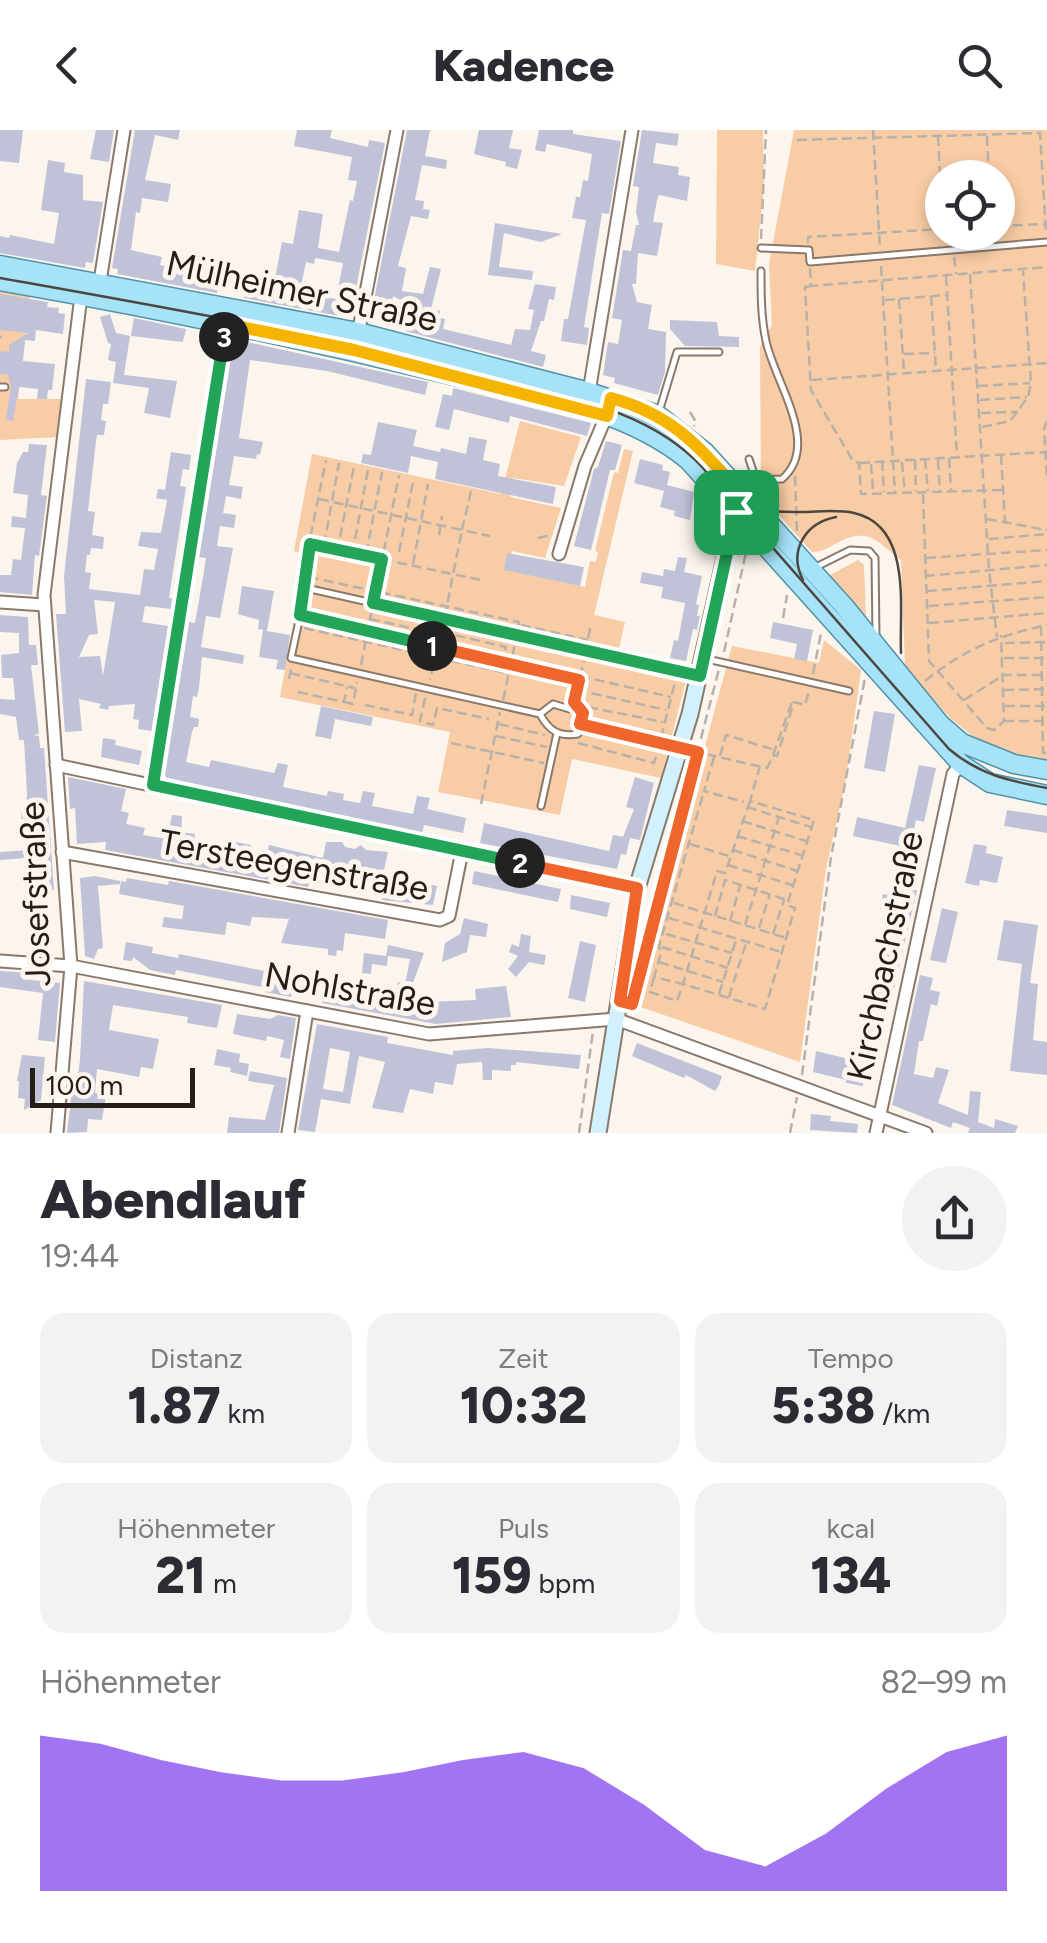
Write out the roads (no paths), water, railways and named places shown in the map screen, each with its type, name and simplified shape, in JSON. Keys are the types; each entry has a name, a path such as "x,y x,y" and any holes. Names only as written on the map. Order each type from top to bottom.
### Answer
{"main road":[{"name":"Mülheimer Straße","path":"0,264 218,305 609,407 658,415 688,436 741,506 751,542 868,658"},
{"name":"Mülheimer Straße","path":"0,281 226,324 356,341 589,392 666,442 741,506 760,514 812,570 868,658"},
{"path":"868,658 912,692 962,743 1014,764 1047,770"},
{"path":"868,658 966,767 1011,789 1047,795"},
{"path":"962,743 966,767"},
{"path":"966,767 980,764 1047,782"}],"street":[{"path":"81,296 98,282 124,130"},
{"path":"356,341 397,130"},
{"path":"589,392 632,130"},
{"name":"Josefstraße","path":"56,1133 70,966 44,576 81,296"},
{"path":"153,785 226,324 218,305"},
{"path":"559,554 609,407"},
{"path":"598,1133 637,888 681,748 727,550 741,506"},
{"path":"0,602 44,605"},
{"path":"56,765 637,888"},
{"name":"Kirchbachstraße","path":"876,1133 953,774 966,767"},
{"name":"Tersteegenstraße","path":"62,852 440,920 449,916 462,851"},
{"name":"Nohlstraße","path":"0,961 70,966 436,1034 616,1019 926,1133"},
{"path":"288,1133 307,1011"}],"lane":[{"path":"760,248 809,250 810,262 1047,242"},
{"path":"756,480 782,480 792,466 797,447 796,430 766,339 760,271"},
{"path":"658,415 677,352 719,352"},
{"path":"748,459 756,480"},
{"path":"741,506 756,480"},
{"path":"727,550 751,542"},
{"path":"812,570 850,550 869,550 875,558 868,658"},
{"path":"540,714 291,658 306,588 700,676"},
{"path":"704,658 849,691"},
{"path":"553,704 583,713 578,734 556,735 540,714 553,704"},
{"path":"580,724 681,748"},
{"path":"541,806 556,735"}],"tram line":[{"path":"0,278 363,347 571,398 629,417 681,447 703,468 949,749 971,765 995,775 1047,788"},
{"path":"735,498 766,511 841,511 873,521 886,534 899,571 901,653"},
{"path":"803,580 797,559 802,540 816,525 836,517"}]}
